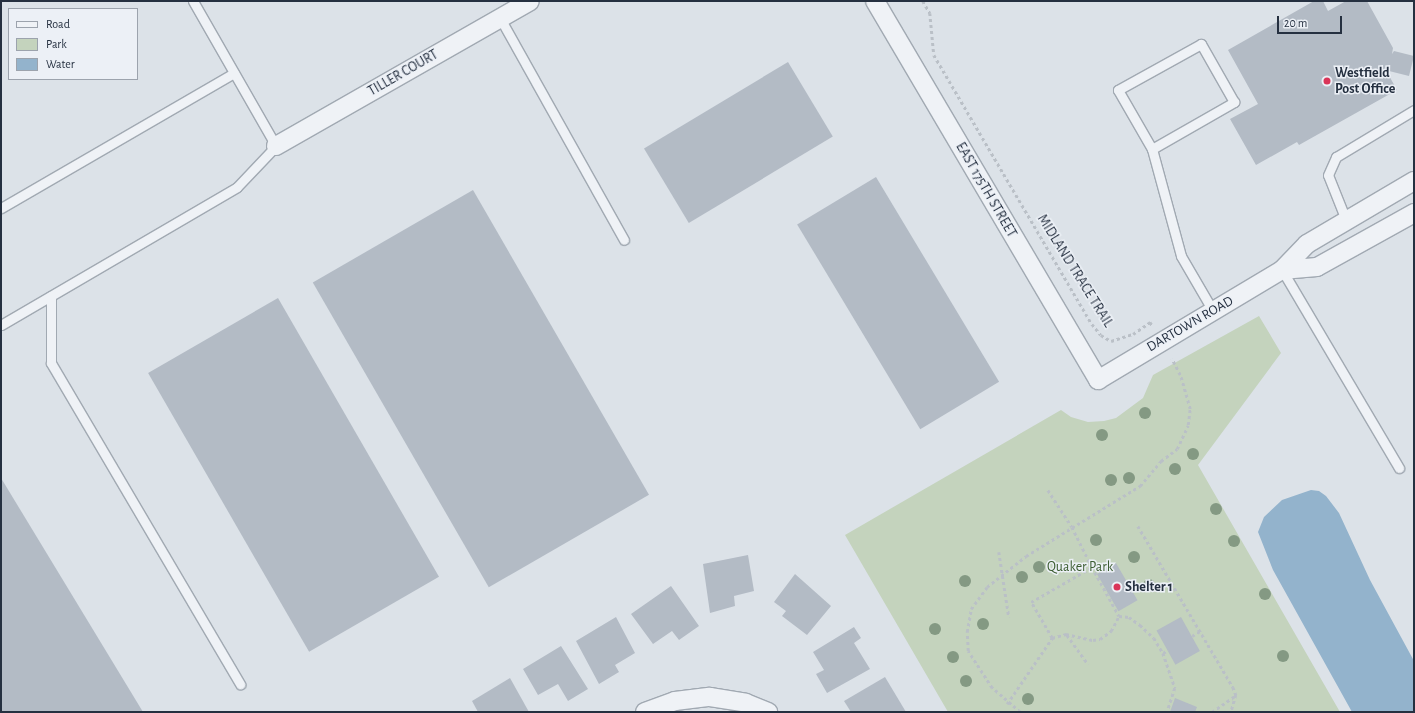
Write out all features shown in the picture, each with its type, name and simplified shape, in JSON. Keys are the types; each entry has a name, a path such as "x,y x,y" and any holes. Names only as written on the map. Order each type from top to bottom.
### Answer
{"street":[{"name":"TILLER COURT","path":"276,146 530,1"},
{"name":"EAST 175TH STREET","path":"875,1 1098,380"},
{"name":"DARTOWN ROAD","path":"1098,380 1161,340 1282,270 1307,244 1414,181"},
{"name":"DARTOWN ROAD","path":"1282,270 1317,267 1414,213"},
{"path":"645,712 675,701 710,698 746,703 768,712"}],"lane":[{"path":"1,325 237,187 276,146 193,1"},
{"path":"500,18 624,240"},
{"path":"1152,149 1234,102 1201,44 1118,90 1152,149 1181,256 1213,311"},
{"path":"1,208 234,73"},
{"path":"1346,220 1328,175 1336,157 1414,110"},
{"path":"1282,270 1399,468"},
{"path":"51,296 51,363 240,684"}],"path":[{"name":"MIDLAND TRACE TRAIL","path":"923,1 930,13 934,55 1092,324 1101,336 1111,341 1133,334 1150,322 1161,340 1186,391 1189,414 1183,439 1140,486 1072,527 1002,575 987,587 971,609 967,632 968,651 977,668 1007,704 1020,712"},
{"path":"1048,490 1072,527 1118,616"},
{"path":"1138,526 1236,695 1231,712"},
{"path":"999,552 1009,617"},
{"path":"1052,638 1031,602 1092,567"},
{"path":"1007,704 1052,638 1066,634 1083,639 1100,639 1111,631 1118,616"},
{"path":"1118,616 1129,617 1140,625 1154,638 1163,653 1175,688 1167,712"},
{"path":"1192,636 1200,631"},
{"path":"1066,634 1088,664"},
{"path":"1163,653 1168,650"},
{"path":"1212,712 1236,695"}],"green space":[{"name":"Quaker Park","path":"1259,316 1281,353 1198,465 1340,712 948,712 845,535 1061,410 1071,417 1088,422 1104,421 1116,418 1143,398 1153,375"}],"water":[{"path":"1311,490 1319,491 1326,496 1339,513 1370,580 1414,661 1414,712 1352,712 1273,570 1258,532 1264,517 1282,500"}],"building":[{"name":"Westfield Post Office","path":"1314,1 1323,1 1328,11 1346,1 1367,1 1393,48 1392,54 1394,51 1414,56 1409,76 1389,71 1388,66 1387,72 1397,90 1299,145 1297,142 1256,165 1230,119 1258,104 1228,50"},
{"path":"788,62 833,137 689,223 644,149"},
{"path":"876,177 999,382 920,429 797,224"},
{"path":"473,190 649,495 489,587 313,283"},
{"path":"278,298 439,577 309,652 148,373"},
{"path":"1,478 143,712 1,712"},
{"path":"748,555 754,591 734,596 735,606 710,613 703,564"},
{"name":"Shelter 1","path":"1116,563 1138,600 1118,611 1097,574"},
{"path":"795,574 831,606 807,635 782,616 786,611 774,602"},
{"path":"671,586 699,626 679,640 672,631 653,644 631,614"},
{"path":"616,617 635,653 615,665 619,672 599,684 576,641"},
{"path":"1181,617 1200,651 1175,665 1157,631"},
{"path":"854,627 861,638 854,643 870,669 827,693 816,674 824,670 813,652"},
{"path":"561,646 588,689 568,701 558,684 538,695 523,669"},
{"path":"885,677 906,712 851,712 844,701"},
{"path":"510,678 529,712 478,712 472,701"},
{"path":"1175,698 1197,707 1195,712 1170,712"}],"place":[{"name":"Westfield Post Office","path":"1327,81"},
{"name":"Shelter 1","path":"1117,587"}]}
